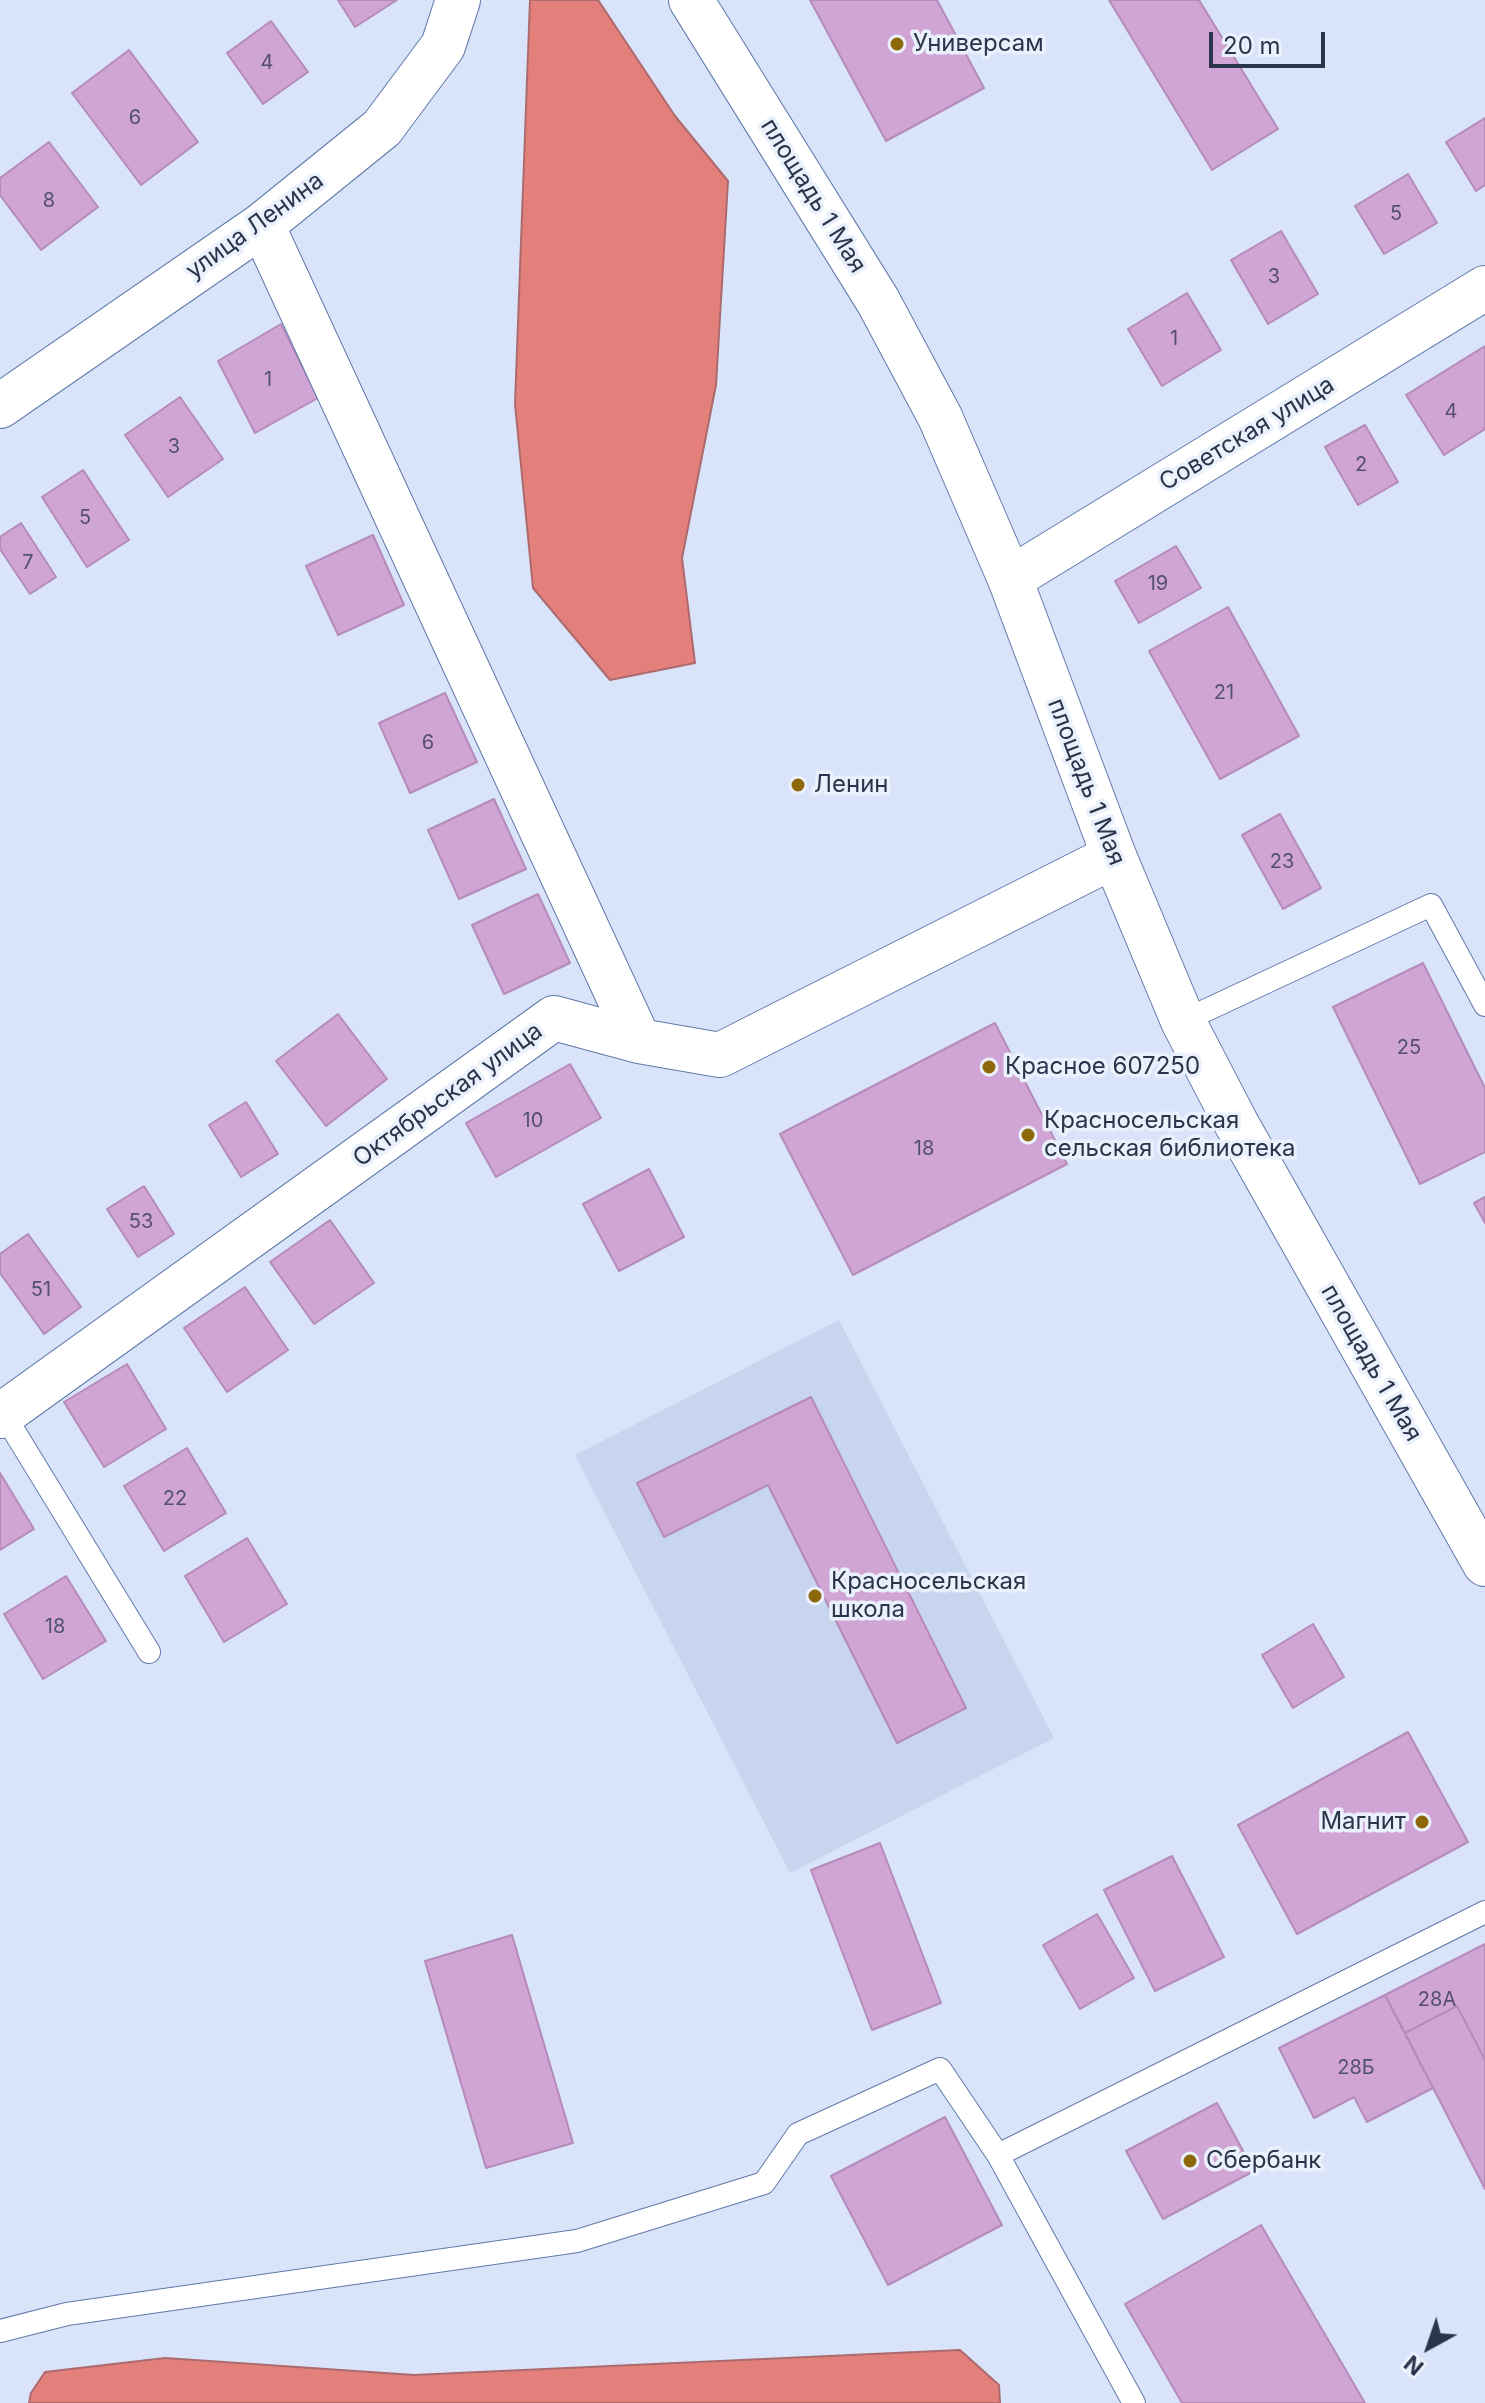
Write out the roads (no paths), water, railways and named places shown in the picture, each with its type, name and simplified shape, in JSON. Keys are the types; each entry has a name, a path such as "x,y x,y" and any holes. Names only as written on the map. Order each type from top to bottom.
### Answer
{"street":[{"name":"улица Ленина","path":"0,406 262,225 382,128 443,46 458,0"},
{"name":"площадь 1 Мая","path":"691,0 878,301 940,417 1010,579 1114,856 1183,1021 1243,1137 1485,1564"},
{"path":"262,225 639,1041"},
{"name":"Советская улица","path":"1010,579 1485,288"},
{"name":"Октябрьская улица","path":"2,1414 554,1018 639,1041 720,1055 1114,856"}],"lane":[{"path":"1183,1021 1431,905 1485,1005"},
{"path":"2,1414 149,1652"},
{"path":"998,2155 1485,1912"},
{"path":"0,2331 67,2314 577,2241 764,2183 798,2134 940,2069 998,2155 1134,2403"}],"place":[{"name":"Универсам","path":"897,44"},
{"name":"Ленин","path":"798,785"},
{"name":"Красное 607250","path":"989,1067"},
{"name":"Красносельская сельская библиотека","path":"1028,1135"},
{"name":"Красносельская школа","path":"815,1596"},
{"name":"Магнит","path":"1422,1822"},
{"name":"Сбербанк","path":"1190,2161"}]}
